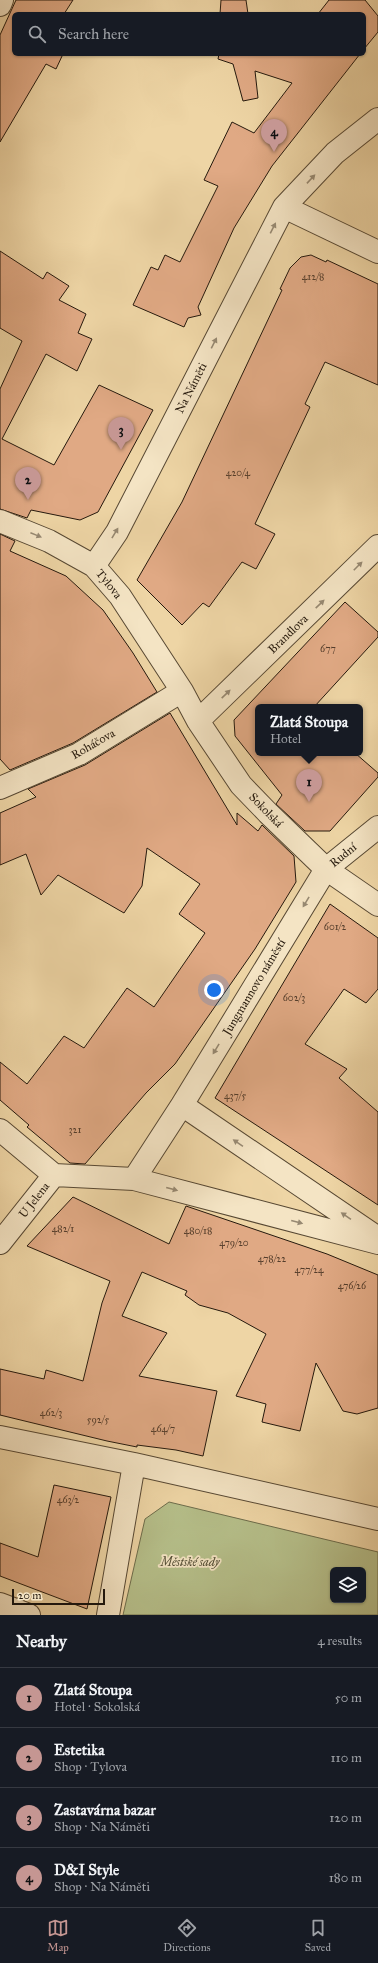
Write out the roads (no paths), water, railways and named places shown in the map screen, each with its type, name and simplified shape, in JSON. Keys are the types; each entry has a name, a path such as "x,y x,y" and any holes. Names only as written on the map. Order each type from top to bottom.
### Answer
{"street":[{"path":"0,5 2,0"},
{"name":"Na Náměti","path":"94,566 116,532 284,207 335,153 378,119"},
{"path":"284,207 378,252"},
{"name":"Tylova","path":"0,521 49,541 94,566 120,596 182,691"},
{"name":"Brandlova","path":"198,721 378,546"},
{"name":"Sokolská","path":"182,691 198,721 241,785 326,869 378,905"},
{"name":"Roháčova","path":"0,788 79,754 182,691"},
{"name":"Rudní","path":"326,869 378,826"},
{"name":"Jungmannovo náměstí","path":"134,1179 182,1105 326,869"},
{"path":"182,1105 378,1238"},
{"name":"U Jelena","path":"0,1130 54,1175 0,1243"},
{"path":"54,1175 134,1179 378,1243"},
{"path":"0,1437 134,1464 378,1519"},
{"path":"108,1615 134,1464"},
{"path":"0,1604 30,1615"}],"place":[{"name":"D&I Style","path":"274,152"},
{"name":"Zastavárna bazar","path":"121,450"},
{"name":"Estetika","path":"28,500"},
{"name":"Zlatá Stoupa","path":"309,802"}],"park label":[{"name":"Městské sady","path":"190,1562"}]}
